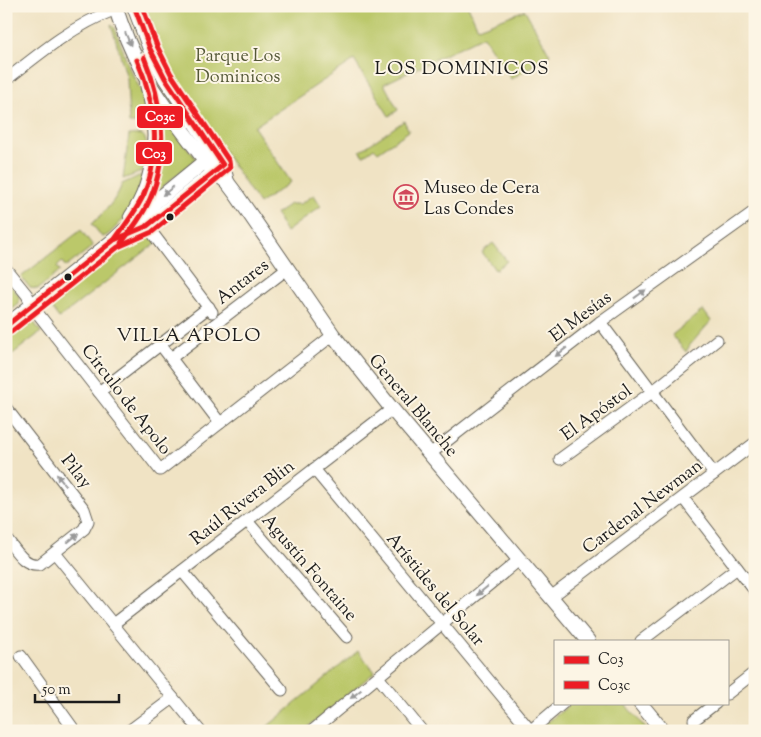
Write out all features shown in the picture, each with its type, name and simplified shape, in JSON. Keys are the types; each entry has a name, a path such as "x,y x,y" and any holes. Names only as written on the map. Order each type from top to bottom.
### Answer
{"main road":[{"path":"134,6 147,42 165,78 215,163"},
{"path":"114,240 138,207 145,192 150,176 154,126 153,108 143,72 116,8"},
{"path":"143,72 215,163"},
{"path":"114,240 146,226 215,163"},
{"path":"6,326 114,240 155,202 215,163"},
{"name":"General Blanche","path":"215,163 333,335 392,409 587,640"},
{"path":"641,704 663,731"}],"street":[{"path":"6,80 53,42 116,8"},
{"name":"El Mesías","path":"430,454 600,322 755,211"},
{"path":"146,226 219,321"},
{"name":"Círculo de Apolo","path":"6,269 32,306 160,470 333,335"},
{"name":"Antares","path":"171,358 287,269"},
{"name":"Antares","path":"99,392 208,307"},
{"name":"El Apóstol","path":"600,322 714,474"},
{"path":"652,392 717,340"},
{"path":"160,344 220,423"},
{"name":"El Apóstol","path":"560,459 652,392"},
{"name":"Pilay","path":"6,408 84,509 88,520 84,529 55,553"},
{"name":"Raúl Rivera Blin","path":"113,624 392,409"},
{"name":"Cardenal Newman","path":"551,597 714,474 753,447"},
{"name":"Arístides del Solar","path":"314,469 530,731"},
{"path":"683,498 755,591"},
{"name":"Agustín Fontaine","path":"247,520 347,637"},
{"path":"6,538 25,561 35,565 40,564 55,553 200,731"},
{"path":"314,730 519,560"},
{"path":"642,640 737,568"},
{"path":"182,571 282,690"},
{"path":"21,656 75,731"},
{"path":"728,693 755,672"},
{"path":"378,677 422,731"},
{"path":"129,731 173,698"},
{"path":"530,731 562,704"},
{"path":"694,720 715,704"}],"green space":[{"name":"Parque Los Dominicos","path":"145,6 468,6 478,28 525,10 550,55 511,79 483,36 384,84 398,110 389,116 354,60 254,127 291,182 259,204 169,69 160,50"},
{"path":"111,24 115,28 130,70 143,94 148,115 139,120 144,123 129,123 127,78"},
{"path":"161,113 196,159 156,192 154,190"},
{"path":"404,121 409,131 378,152 374,148 363,156 360,151"},
{"path":"129,135 142,135 146,141 144,171 123,179"},
{"path":"141,175 143,176 129,210 121,222 108,235 102,237 92,224 113,201 122,184"},
{"path":"314,195 321,206 286,232 276,214 290,204 300,204"},
{"path":"81,230 93,246 66,267 62,262 57,267 60,271 38,289 30,288 21,277"},
{"path":"146,230 156,243 59,318 50,306"},
{"path":"493,243 507,261 495,270 482,252"},
{"path":"11,286 19,296 19,304 6,314 6,289"},
{"path":"703,310 711,321 686,352 672,335"},
{"path":"33,321 41,332 6,359 6,340"},
{"path":"358,651 375,672 303,731 262,731"},
{"path":"571,704 625,704 648,731 536,731"}],"transit line":[{"name":"C03","path":"6,326 114,240 147,226 223,165 165,78 150,49 134,6"},
{"name":"C03c","path":"11,332 118,247 152,232 230,168 229,161 171,74 157,46 142,6"},
{"name":"C03c","path":"121,243 137,222 150,199 160,164 162,146 159,109 144,57"},
{"name":"C03","path":"115,239 131,217 144,194 150,178 153,161 154,126 152,109 137,60"}],"place":[{"name":"Museo de Cera Las Condes","path":"406,197"}],"district":[{"name":"LOS DOMINICOS","path":"462,67"},
{"name":"VILLA APOLO","path":"189,334"}]}
